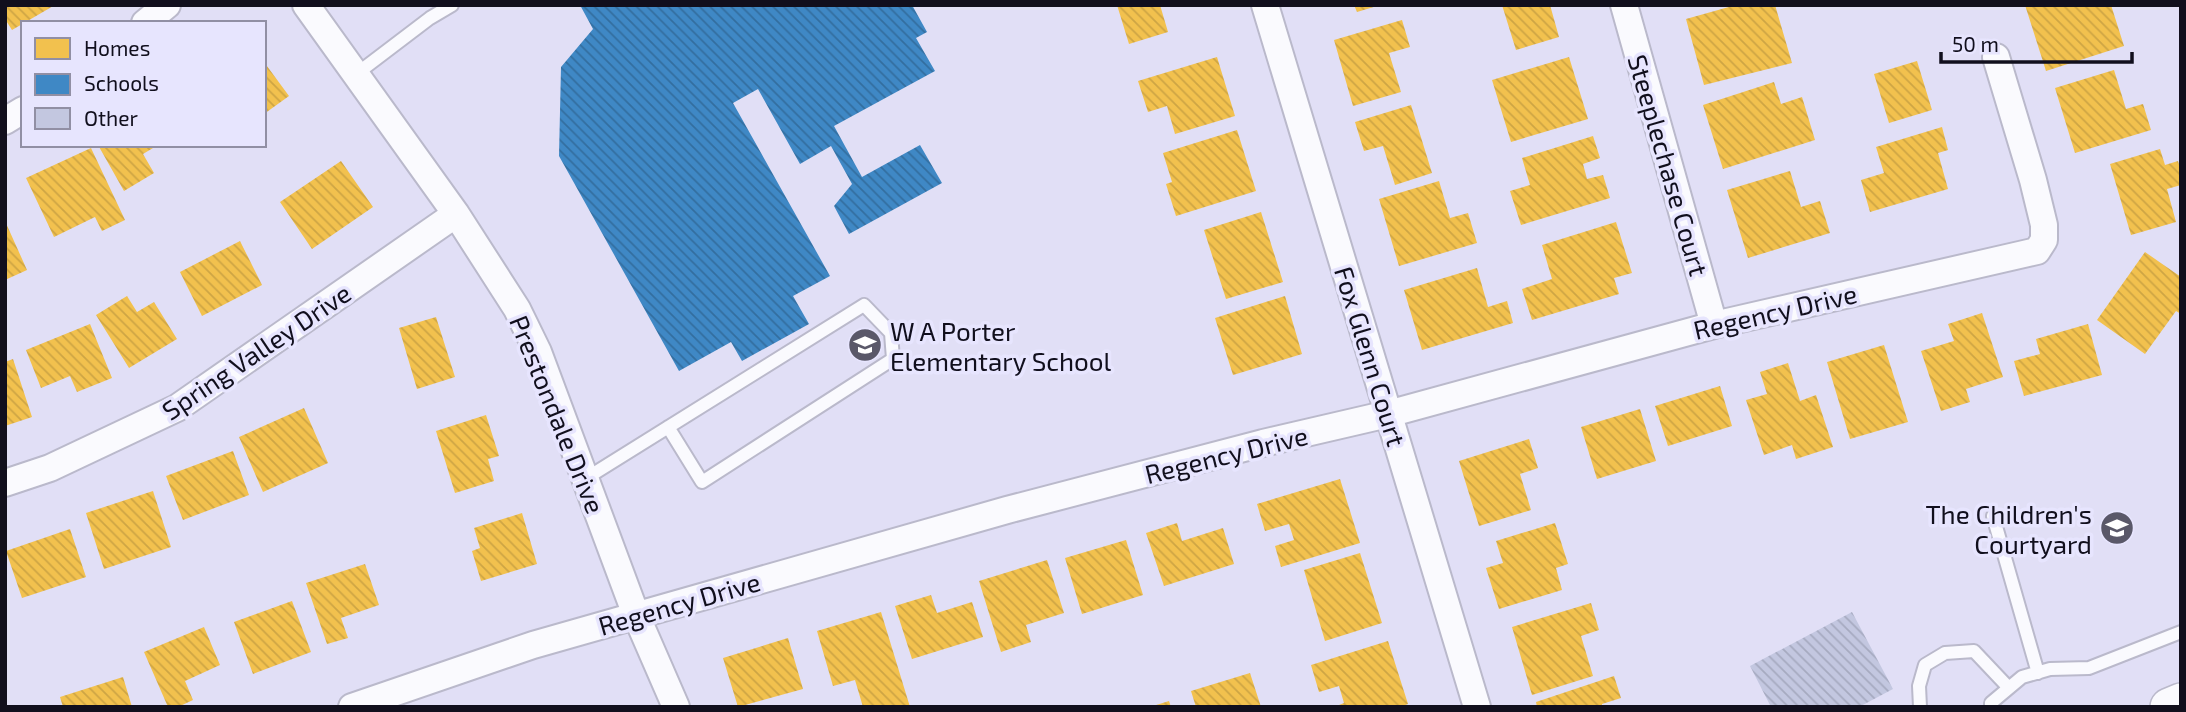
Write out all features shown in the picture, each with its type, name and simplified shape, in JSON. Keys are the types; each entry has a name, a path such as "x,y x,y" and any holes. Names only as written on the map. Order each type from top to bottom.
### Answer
{"main road":[{"path":"2169,707 2181,702"}],"street":[{"path":"147,21 167,5"},
{"name":"Prestondale Drive","path":"306,5 456,214 517,309 538,352 636,615 676,707"},
{"name":"Fox Glenn Court","path":"1265,5 1477,707"},
{"name":"Steeplechase Court","path":"1624,5 1714,325"},
{"name":"Regency Drive","path":"352,707 533,645 1007,510 1263,443 1388,414 1714,325 2037,251 2044,240 2044,225 1996,57"},
{"path":"5,121 21,111"},
{"name":"Spring Valley Drive","path":"5,483 50,468 177,408 456,214"}],"lane":[{"path":"355,75 430,18 453,5"},
{"path":"585,478 864,305 891,333 893,359 702,482 668,427"},
{"path":"1993,516 2038,673"},
{"path":"1991,707 1992,703 2022,677 2050,669 2089,668 2181,632"},
{"path":"1920,707 1919,686 1925,665 1945,653 1974,651 2009,688"}],"building: Homes":[{"path":"5,5 55,5 27,21 21,21 21,25 12,30 5,19"},
{"path":"1117,5 1160,5 1168,32 1129,44"},
{"path":"1354,5 1377,5 1377,6 1357,12"},
{"path":"1502,5 1550,5 1559,37 1516,50"},
{"path":"1736,5 1775,5 1792,63 1704,85 1686,19"},
{"path":"2025,5 2111,5 2124,46 2046,71"},
{"path":"1402,20 1410,47 1389,53 1401,92 1353,106 1334,40"},
{"path":"1217,57 1235,116 1175,134 1167,106 1148,112 1138,81"},
{"path":"1569,57 1588,119 1511,142 1492,80"},
{"path":"1917,61 1932,110 1889,123 1874,74"},
{"path":"266,65 289,96 266,113"},
{"path":"2114,70 2126,109 2143,104 2151,130 2075,153 2055,88"},
{"path":"1774,82 1781,104 1802,97 1815,140 1723,169 1703,105"},
{"path":"1411,105 1432,173 1395,185 1383,146 1364,151 1355,122"},
{"path":"1942,127 1948,150 1938,153 1948,189 1870,212 1861,180 1884,173 1876,147"},
{"path":"1237,130 1256,191 1176,216 1166,184 1172,182 1163,153"},
{"path":"1593,136 1600,158 1583,164 1587,179 1603,175 1610,198 1521,225 1510,191 1530,185 1522,158"},
{"path":"99,147 155,147 143,154 154,173 124,191"},
{"path":"91,148 125,220 102,231 95,217 54,237 26,178"},
{"path":"2160,149 2165,165 2178,161 2181,171 2181,185 2167,189 2176,222 2131,235 2110,164"},
{"path":"341,161 373,207 312,249 280,202"},
{"path":"1790,171 1801,207 1820,201 1830,233 1748,258 1727,190"},
{"path":"1439,181 1450,218 1468,213 1477,243 1399,266 1379,199"},
{"path":"1261,212 1283,282 1226,299 1204,230"},
{"path":"5,221 27,270 5,280"},
{"path":"1616,222 1632,273 1614,278 1619,294 1532,320 1522,289 1552,279 1542,245"},
{"path":"240,241 262,285 202,316 180,272"},
{"path":"2145,252 2181,277 2181,314 2176,311 2145,354 2097,320"},
{"path":"1477,268 1488,307 1507,301 1513,323 1422,350 1404,290"},
{"path":"127,296 137,312 154,302 177,339 129,368 96,315"},
{"path":"1285,296 1302,354 1233,375 1215,318"},
{"path":"1982,313 2003,377 1966,389 1970,402 1941,411 1921,351 1954,341 1948,324"},
{"path":"436,317 455,377 417,389 399,328"},
{"path":"90,324 112,378 77,392 70,376 41,388 26,350"},
{"path":"2088,324 2102,375 2024,396 2014,361 2040,354 2036,339"},
{"path":"1884,345 1908,422 1850,439 1827,362"},
{"path":"13,359 32,417 5,426 5,362"},
{"path":"1788,363 1800,401 1816,395 1833,447 1796,459 1792,445 1764,455 1746,400 1767,394 1760,372"},
{"path":"1720,386 1732,426 1668,446 1655,406"},
{"path":"304,408 328,463 263,492 239,437"},
{"path":"1640,409 1656,461 1597,479 1581,427"},
{"path":"486,415 499,456 488,459 494,481 455,493 436,431"},
{"path":"1529,439 1538,468 1520,474 1531,510 1479,526 1459,461"},
{"path":"233,451 249,495 183,520 166,476"},
{"path":"1340,479 1360,543 1281,567 1275,546 1294,540 1289,524 1265,531 1257,504"},
{"path":"153,491 171,547 104,569 86,513"},
{"path":"522,513 537,564 481,581 472,551 480,548 474,528"},
{"path":"1177,523 1182,541 1223,528 1234,564 1164,586 1146,533"},
{"path":"1555,523 1568,564 1556,568 1562,590 1499,609 1486,568 1503,563 1496,541"},
{"path":"70,529 86,577 22,598 6,551"},
{"path":"1126,540 1143,595 1082,614 1065,558"},
{"path":"1360,553 1382,623 1325,641 1304,570"},
{"path":"1047,560 1064,613 1026,625 1031,642 1001,652 979,581"},
{"path":"365,564 379,605 341,618 348,638 327,644 306,583"},
{"path":"931,595 937,613 972,602 983,637 912,659 895,606"},
{"path":"292,601 311,652 253,674 234,622"},
{"path":"1591,603 1599,630 1581,636 1593,676 1532,695 1512,627"},
{"path":"881,612 910,707 863,707 855,680 833,686 817,631"},
{"path":"204,627 220,665 185,681 193,700 178,707 168,707 144,652"},
{"path":"788,638 803,689 738,707 723,658"},
{"path":"1388,641 1408,704 1400,707 1334,707 1344,703 1339,686 1319,692 1311,665"},
{"path":"1250,673 1261,707 1196,707 1191,691"},
{"path":"1614,676 1621,698 1602,704 1602,707 1537,707 1536,702"},
{"path":"123,677 132,707 63,707 60,697"},
{"path":"1169,701 1171,707 1153,707 1153,706"}],"building: Schools":[{"path":"580,5 912,5 927,32 916,38 935,71 834,126 862,177 920,145 942,183 849,234 834,206 852,184 831,146 800,164 758,89 733,103 830,276 793,296 809,324 742,361 731,342 679,371 559,156 561,67 593,29"}],"building: Other":[{"path":"1852,612 1893,689 1859,707 1771,707 1750,666"}],"place":[{"name":"W A Porter Elementary School","path":"865,345"},
{"name":"The Children's Courtyard","path":"2117,528"}]}
